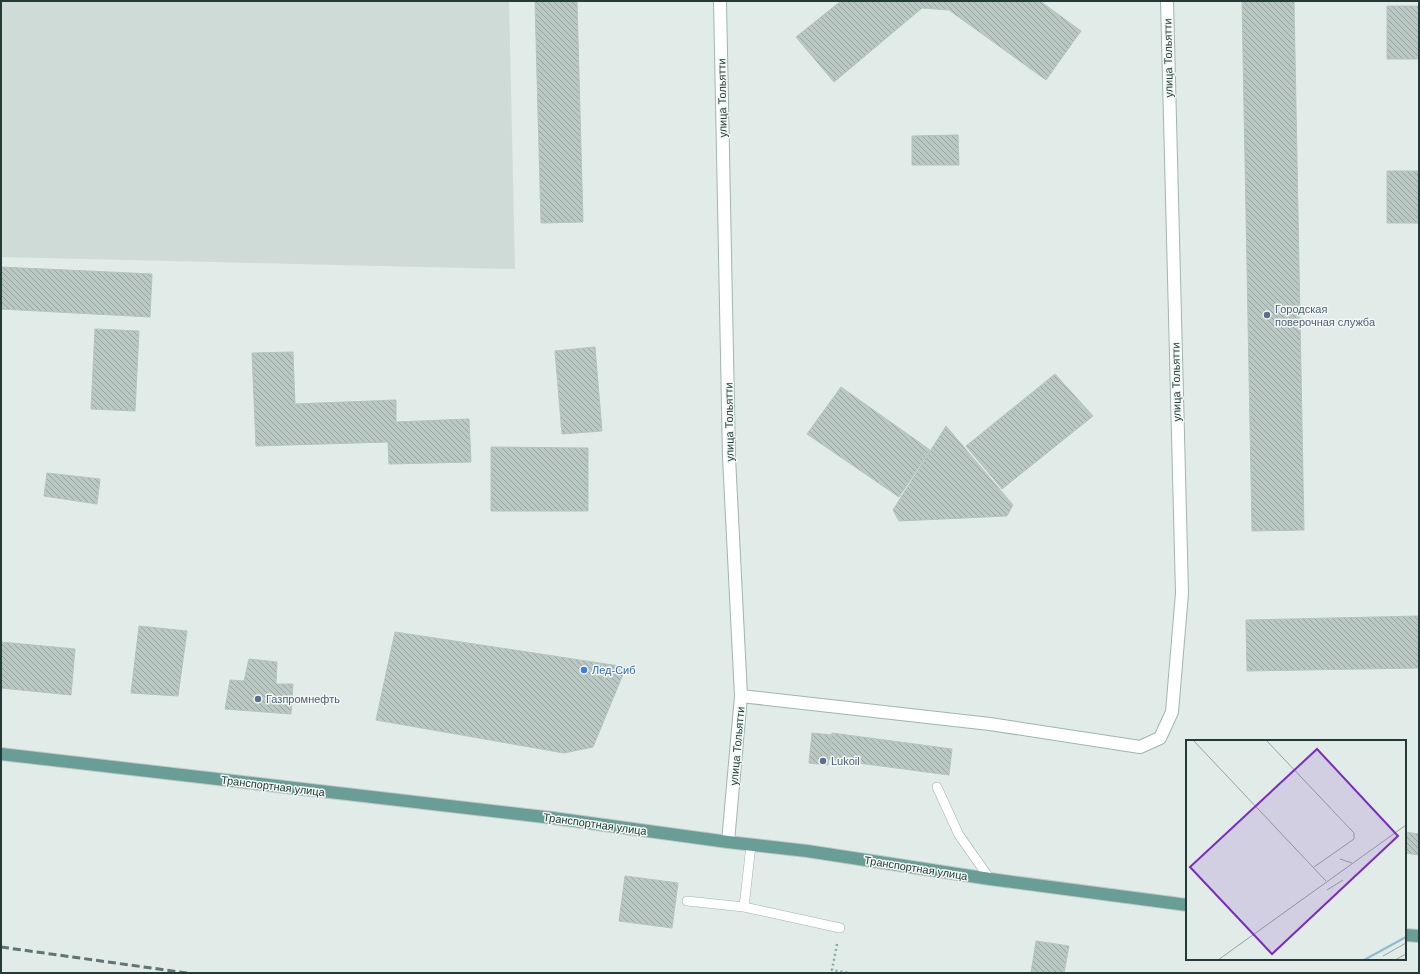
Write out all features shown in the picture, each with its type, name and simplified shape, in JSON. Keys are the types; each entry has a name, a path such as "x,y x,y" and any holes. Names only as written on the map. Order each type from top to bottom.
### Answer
{"main road":[{"name":"Транспортная улица","path":"1,754 553,818 750,845 807,851 990,879 1186,905"},
{"path":"1406,935 1419,936"}],"street":[{"name":"улица Тольятти","path":"720,1 729,457 741,696 728,842"},
{"name":"улица Тольятти","path":"741,696 990,724 1140,747 1160,738 1172,712 1182,593 1167,1"}],"lane":[{"path":"937,787 959,835 990,879"},
{"path":"744,907 750,845"},
{"path":"687,901 744,907 840,928"}],"path":[{"path":"840,928 832,970 849,973"}],"shaded area":[{"path":"1,1 509,1 515,269 1,257"}],"building":[{"path":"535,1 577,1 583,222 541,223"},
{"path":"841,1 1040,1 1081,31 1046,80 949,10 922,8 834,82 796,37"},
{"path":"1242,1 1294,1 1304,530 1252,531"},
{"path":"1387,6 1419,6 1419,59 1387,59"},
{"path":"958,135 959,165 912,165 912,136"},
{"path":"1387,171 1419,171 1419,223 1387,223"},
{"path":"1,267 152,274 150,317 1,309"},
{"path":"95,329 139,331 135,411 91,409"},
{"path":"595,347 602,431 562,434 555,351"},
{"path":"293,352 295,404 396,400 396,422 469,419 471,462 389,464 388,442 256,446 252,353"},
{"path":"1055,374 1093,416 1002,489 966,446"},
{"path":"841,387 930,450 899,497 807,434"},
{"path":"946,426 1013,505 1007,516 899,521 893,510"},
{"path":"491,447 588,448 588,511 491,511"},
{"path":"47,473 100,479 97,504 44,496"},
{"path":"1419,616 1419,668 1247,671 1246,620"},
{"path":"139,626 187,631 178,696 131,693"},
{"path":"395,632 626,667 593,747 564,753 376,720"},
{"path":"1,642 75,649 71,695 1,688"},
{"path":"249,659 277,662 276,684 293,684 291,714 225,709 230,680 244,681"},
{"path":"812,733 832,735 828,765 809,763"},
{"path":"832,733 952,749 949,775 828,759"},
{"path":"1406,832 1419,834 1419,855 1406,853"},
{"path":"625,876 678,883 672,928 619,921"},
{"path":"1036,941 1069,946 1064,973 1031,973"}],"railway":[{"path":"1,947 187,973"}],"place":[{"name":"Городская поверочная служба","path":"1267,315"},
{"name":"Лед-Сиб","path":"584,670"},
{"name":"Газпромнефть","path":"258,699"},
{"name":"Lukoil","path":"823,761"}]}
